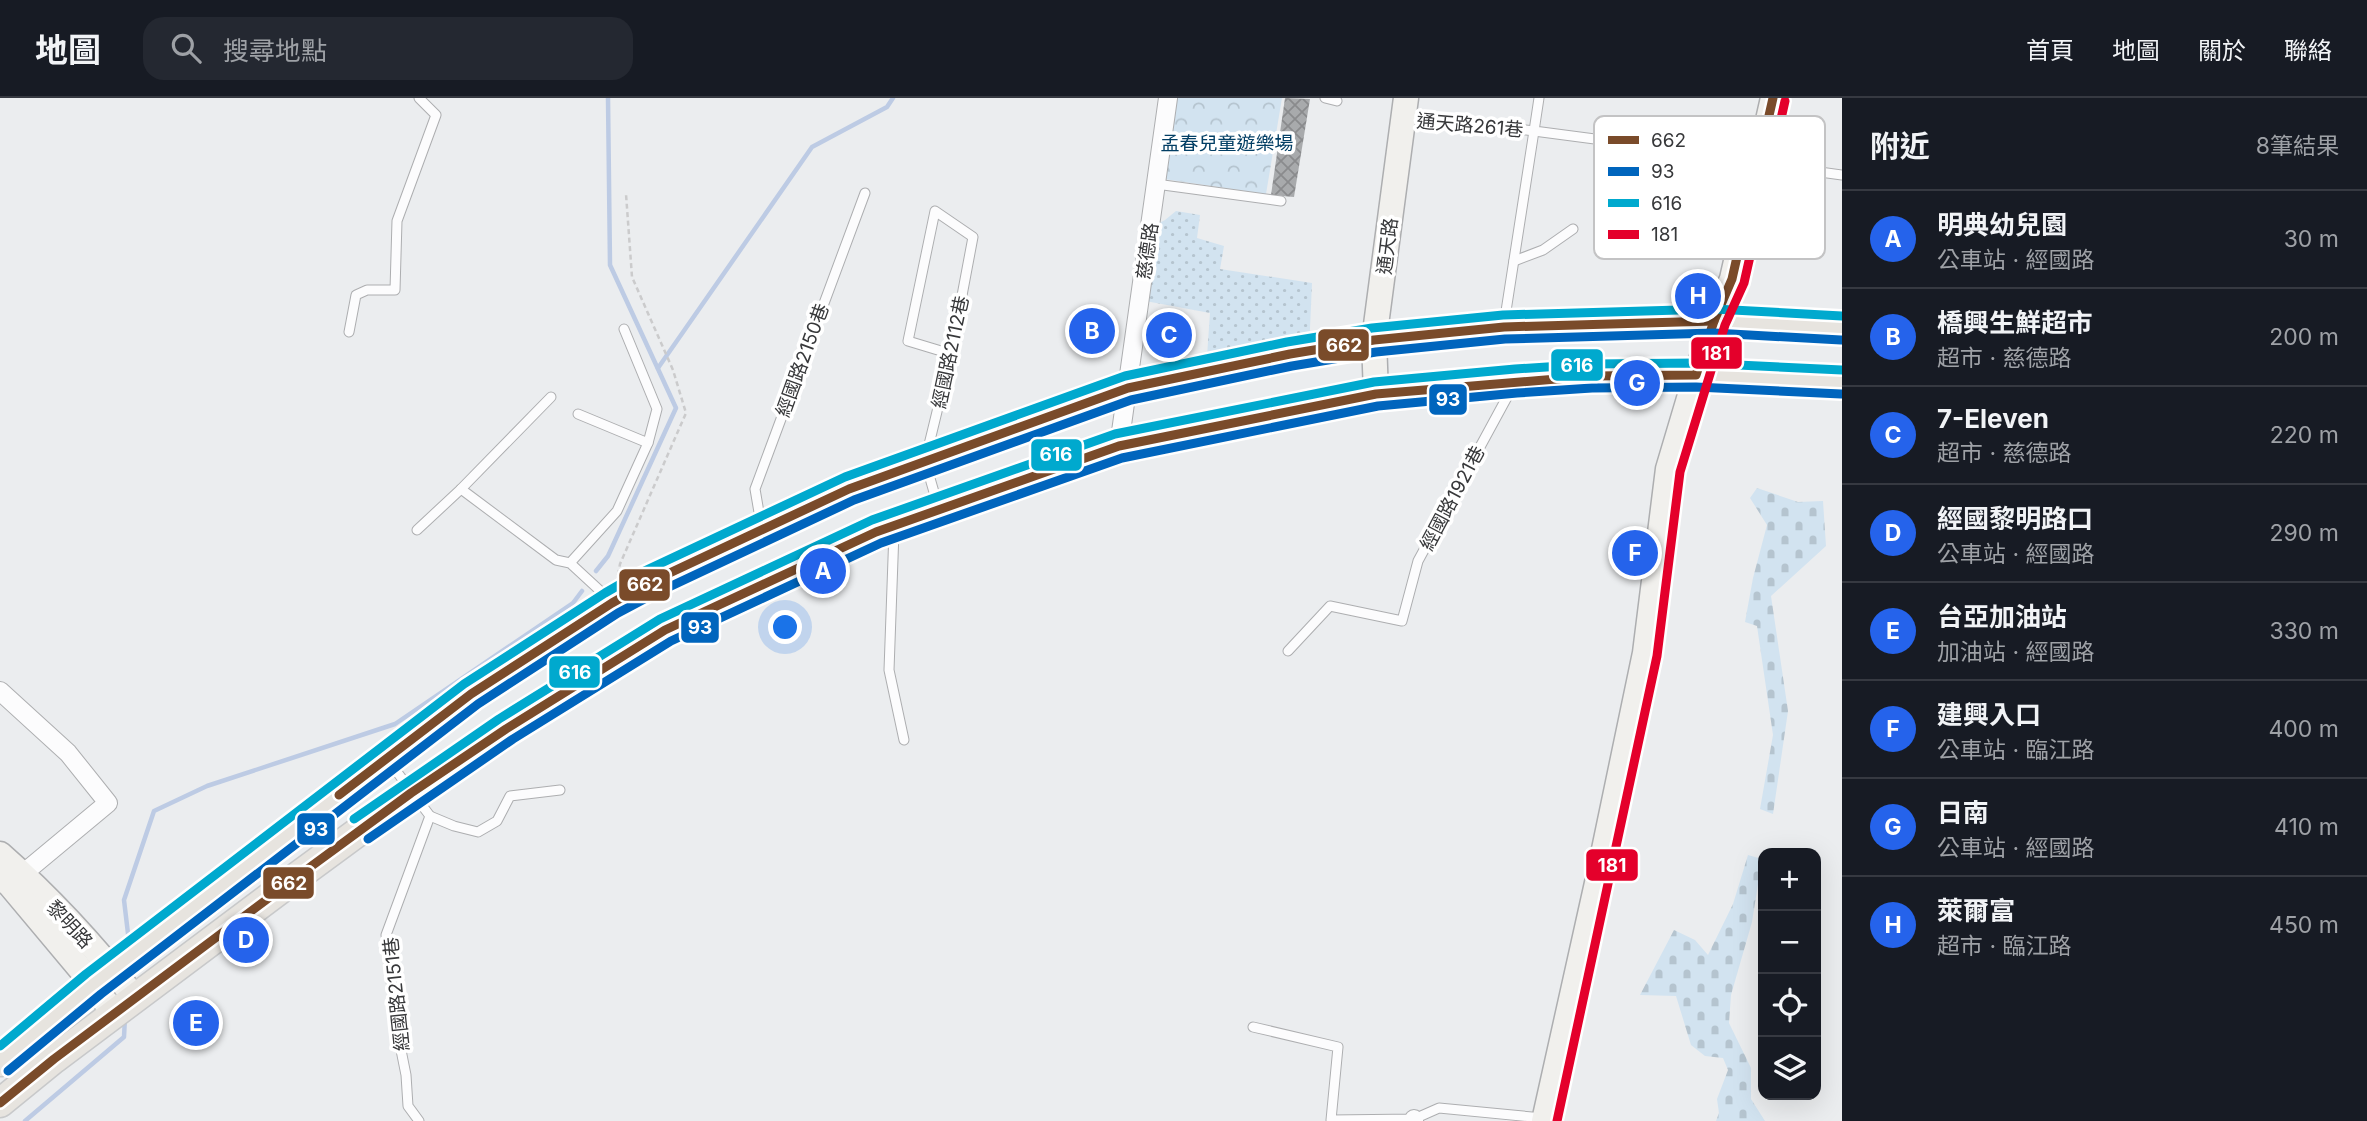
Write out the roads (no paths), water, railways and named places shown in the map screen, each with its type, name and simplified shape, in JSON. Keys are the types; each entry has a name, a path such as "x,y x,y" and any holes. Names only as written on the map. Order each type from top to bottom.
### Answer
{"main road":[{"path":"0,1062 103,977 268,848 471,694 644,585 849,489 1128,388 1290,354 1374,340 1504,327 1714,321 1842,328"},
{"path":"0,1103 124,1006 411,793 506,729 665,630 894,526 1119,446 1376,394 1592,376 1696,374 1842,382"}],"street":[{"name":"慈德路","path":"1119,446 1168,98"},
{"path":"1769,116 1773,98"},
{"name":"通天路","path":"1376,394 1374,340 1404,109"},
{"path":"1545,1119 1645,653 1668,469 1696,374 1732,279 1736,259"},
{"path":"0,691 68,752 108,803 11,878"},
{"name":"黎明路","path":"0,853 11,878 103,977 124,1006"}],"lane":[{"path":"349,332 356,295 367,290 395,290 397,221 436,115 419,98"},
{"path":"1325,98 1336,100"},
{"path":"1539,98 1534,131 1594,139"},
{"name":"通天路261巷","path":"1404,109 1429,118 1534,131 1504,327"},
{"path":"1156,184 1281,201"},
{"name":"經國路2150巷","path":"762,530 755,489 864,193"},
{"name":"經國路2112巷","path":"939,510 925,461 951,354 973,237 935,211 908,341 951,354"},
{"path":"1514,261 1543,250 1573,229"},
{"path":"570,563 617,511 648,443 657,409 624,329"},
{"name":"經國路1921巷","path":"1288,651 1330,606 1402,621 1418,561 1516,381"},
{"path":"416,530 461,489 551,397"},
{"path":"578,414 648,443"},
{"path":"461,489 556,560 570,563 612,603"},
{"path":"894,526 889,670 904,740"},
{"path":"387,759 430,816 478,832 497,821 510,796 560,790"},
{"name":"經國路2151巷","path":"419,1121 408,1106 386,935 430,816"},
{"path":"1253,1027 1338,1048 1331,1120 1414,1120 1439,1108 1545,1119"}],"waterway":[{"path":"596,571 608,556 676,408 610,265 608,98"},
{"path":"658,368 812,147 887,107 893,98"},
{"path":"129,942 124,900 154,811 207,786 395,724 573,603 582,591"},
{"path":"25,1121 124,1037 125,1017"}],"place":[{"name":"萊爾富","path":"1698,296"},
{"name":"橋興生鮮超市","path":"1092,331"},
{"name":"7-Eleven","path":"1169,335"},
{"name":"日南","path":"1637,383"},
{"name":"建興入口","path":"1635,553"},
{"name":"明典幼兒園","path":"823,571"},
{"name":"經國黎明路口","path":"246,940"},
{"name":"台亞加油站","path":"196,1023"}],"park label":[{"name":"孟春兒童遊樂場","path":"1227,143"}]}
